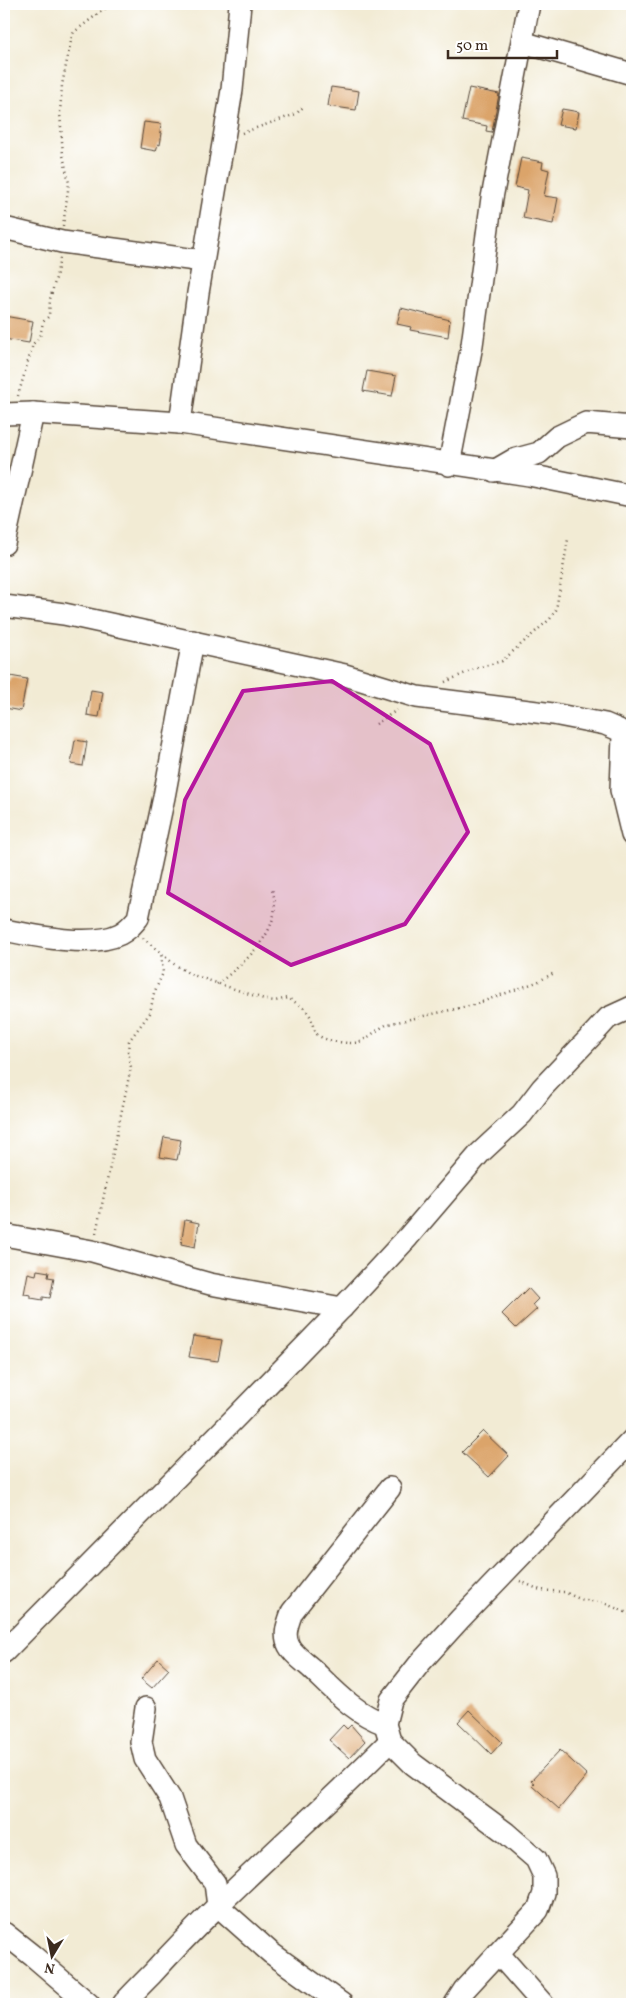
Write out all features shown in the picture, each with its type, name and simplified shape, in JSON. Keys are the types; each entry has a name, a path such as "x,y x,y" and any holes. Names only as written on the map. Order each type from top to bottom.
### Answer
{"street":[{"path":"180,422 203,261 232,90 240,4"},
{"path":"449,464 472,345 492,198 529,4"},
{"path":"522,42 632,74"},
{"path":"4,228 62,242 203,261"},
{"path":"4,544 17,414 180,422 529,475 632,496"},
{"path":"494,471 513,460 539,453 557,437 586,423 632,427"},
{"path":"4,606 64,614 345,674 417,697 553,714 605,724 616,728 623,736 621,790 632,835"},
{"path":"4,930 41,938 83,940 106,938 119,935 130,928 138,918 193,641"},
{"path":"4,1652 342,1308 408,1237 480,1153 522,1114 542,1088 608,1018 632,1007"},
{"path":"4,1235 92,1251 210,1284 342,1308"},
{"path":"123,2004 177,1946 356,1775 387,1732 391,1700 420,1664 632,1440"},
{"path":"390,1488 292,1612 286,1628 289,1646 316,1673 352,1707 387,1732 413,1764 506,1833 536,1859 544,1876 544,1893 538,1910 464,1990 454,2004"},
{"path":"146,1708 141,1742 144,1759 170,1798 186,1845 215,1883 218,1906 270,1953 342,2004"},
{"path":"4,1933 34,1956 89,2004"},
{"path":"498,1953 543,2004"}],"path":[{"path":"17,414 33,344 40,336 42,322 49,316 50,299 56,278 62,242 69,183 63,154 61,121 64,77 73,34 111,4"},
{"path":"224,132 247,132 296,114 304,106"},
{"path":"443,683 477,668 502,661 550,620 556,610 568,538"},
{"path":"217,984 232,973 264,938 274,909 272,890"},
{"path":"130,928 190,974 272,1001 288,998 308,1014 318,1035 324,1039 349,1043 358,1043 378,1028 388,1024 473,1004 537,982 554,974"},
{"path":"92,1251 110,1158 130,1074 131,1062 128,1046 132,1036 150,1013 154,993 163,973 161,953"},
{"path":"508,1569 517,1579 528,1586 540,1590 564,1592 580,1599 604,1604 632,1616"}],"highlighted area":[{"path":"332,681 430,744 468,832 405,924 291,965 168,893 185,800 243,691"}],"building":[{"path":"331,87 359,91 356,110 328,106"},
{"path":"469,88 499,94 492,132 486,131 487,126 462,121"},
{"path":"562,109 579,112 576,128 558,125"},
{"path":"144,122 161,124 160,145 158,144 156,151 140,148"},
{"path":"521,158 543,162 542,168 549,170 544,196 558,198 553,224 523,218 528,190 515,187"},
{"path":"401,308 450,320 448,337 410,330 411,327 397,324"},
{"path":"4,316 33,321 29,343 4,339"},
{"path":"367,371 396,376 392,396 363,391"},
{"path":"10,676 27,679 21,711 5,708 5,680 9,681"},
{"path":"91,690 103,692 99,717 87,715"},
{"path":"75,740 87,742 83,766 71,764"},
{"path":"164,1137 181,1140 177,1160 160,1157"},
{"path":"185,1220 199,1223 195,1247 181,1244"},
{"path":"37,1270 49,1272 48,1277 54,1278 50,1298 43,1297 43,1300 31,1298 31,1295 24,1294 28,1273 36,1275"},
{"path":"528,1288 538,1299 532,1305 537,1309 516,1328 502,1314"},
{"path":"193,1336 222,1340 218,1361 189,1357"},
{"path":"483,1431 509,1456 489,1477 462,1452"},
{"path":"158,1659 169,1669 152,1688 141,1679"},
{"path":"469,1710 502,1742 491,1754 458,1722"},
{"path":"343,1725 347,1729 351,1725 365,1741 349,1758 329,1740"},
{"path":"560,1750 587,1775 559,1809 532,1785 534,1783 531,1781"}]}
